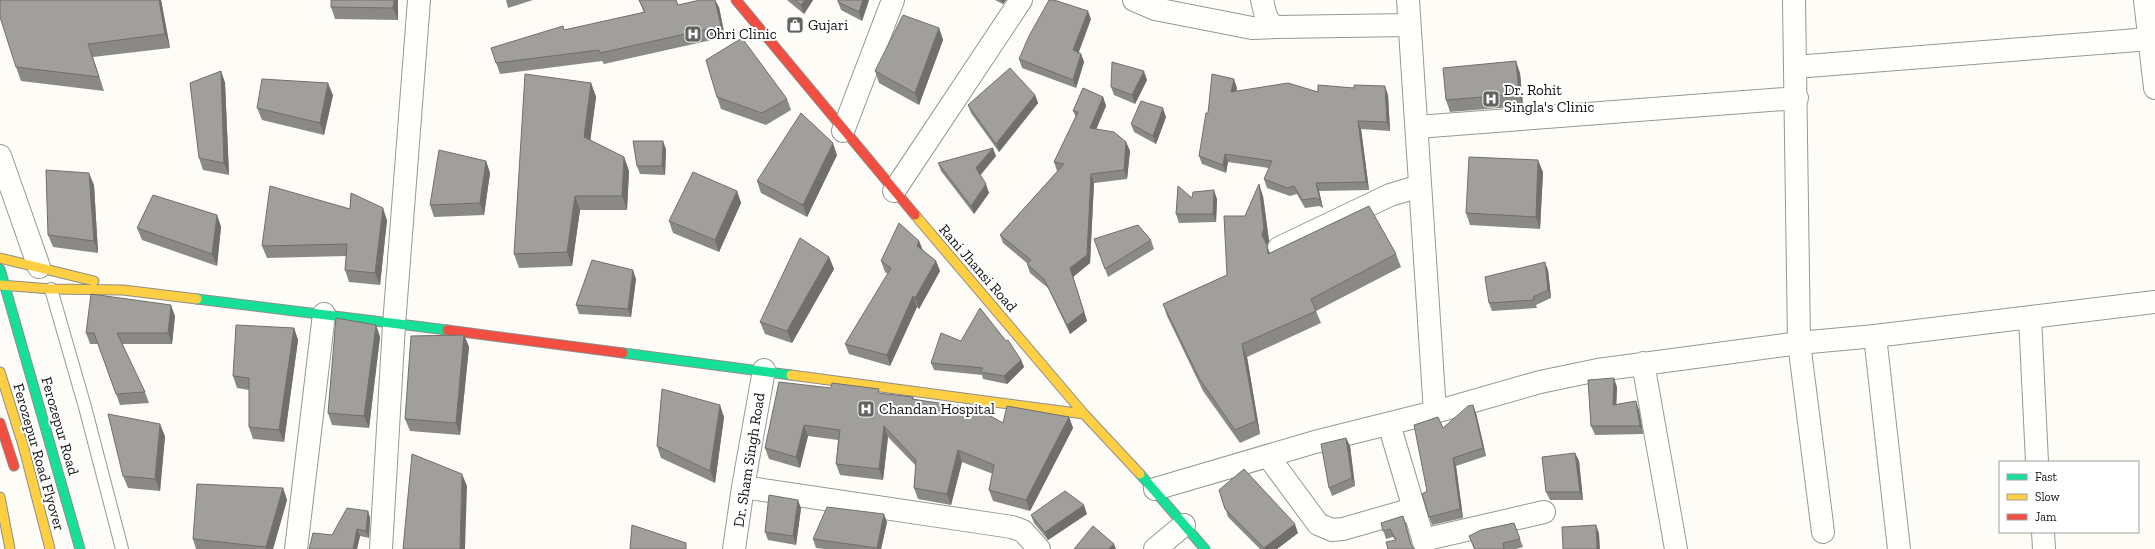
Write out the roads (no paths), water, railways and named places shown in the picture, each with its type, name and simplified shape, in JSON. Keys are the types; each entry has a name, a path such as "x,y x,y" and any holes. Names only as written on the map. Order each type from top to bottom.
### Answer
{"street":[{"path":"381,549 394,325 419,0"},
{"name":"Rani Jhansi Road","path":"736,0 843,131 1084,414 1156,489 1205,549"},
{"path":"843,131 893,0"},
{"path":"894,191 1021,0"},
{"path":"1134,0 1155,9 1252,28 1409,25"},
{"path":"1262,0 1268,21 1271,25 1277,27"},
{"path":"1408,0 1435,412"},
{"path":"1794,0 1797,98 1799,343 1823,532"},
{"path":"2145,0 2155,88"},
{"path":"1795,67 2150,39"},
{"path":"1417,127 1797,98"},
{"path":"0,156 39,267"},
{"path":"1278,248 1390,195 1420,186"},
{"path":"0,258 76,275 123,290"},
{"name":"Ferozepur Road","path":"0,269 3,285 22,341 80,549"},
{"path":"3,285 51,289 123,290 764,370 1084,414"},
{"path":"1156,489 1268,456 1435,412 1540,382 1643,362 1740,352 1799,343 1875,336 2155,302"},
{"path":"296,549 324,314"},
{"path":"2030,317 2038,461"},
{"path":"1875,336 1899,549"},
{"path":"1643,362 1676,549"},
{"name":"Dr. Sham Singh Road","path":"734,549 743,487 764,370"},
{"name":"Ferozepur Road Flyover","path":"0,372 24,445 50,549"},
{"name":"Ferozepur Road Flyover","path":"0,423 16,472"},
{"path":"1389,424 1413,509 1425,544 1544,512"},
{"path":"1268,456 1318,524 1326,528 1343,529 1413,509"},
{"path":"743,487 1012,527 1023,531 1039,549"},
{"path":"0,497 10,549"},
{"path":"1155,549 1184,525"},
{"path":"2043,533 2044,549"}],"lane":[{"path":"51,289 85,406 122,549"}],"place":[{"name":"Gujari","path":"795,25"},
{"name":"Ohri Clinic","path":"693,34"},
{"name":"Dr. Rohit Singla's Clinic","path":"1491,99"},
{"name":"Chandan Hospital","path":"866,409"}]}
